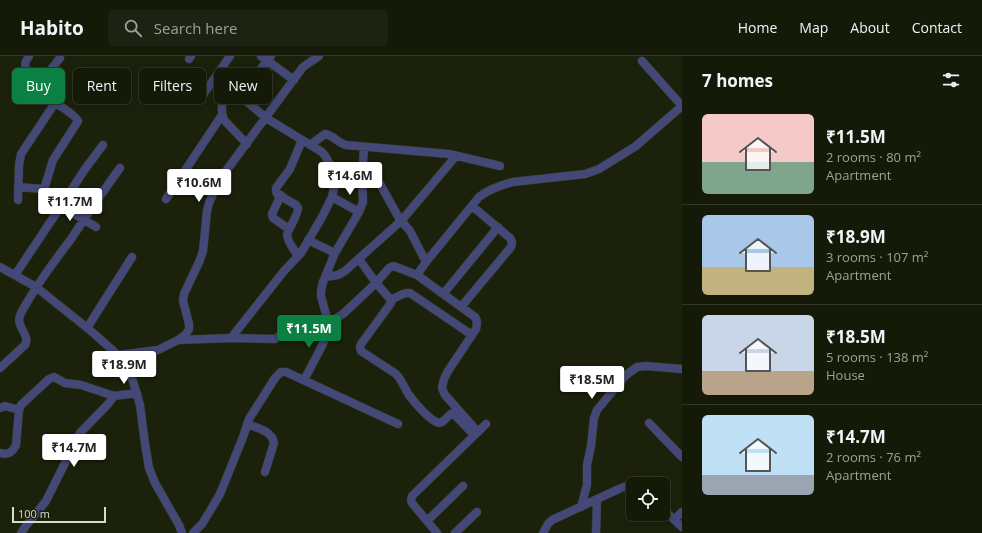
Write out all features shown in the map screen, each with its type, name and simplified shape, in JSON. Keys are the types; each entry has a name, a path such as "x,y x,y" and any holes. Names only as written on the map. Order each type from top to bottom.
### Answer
{"street":[{"path":"26,68 25,63 29,56"},
{"path":"221,68 230,56"},
{"path":"118,355 158,350 178,340 186,334 189,329 189,324 183,301 184,294 203,251 207,211 220,179 303,67 319,56"},
{"path":"52,68 60,58"},
{"path":"260,68 266,58 294,80"},
{"path":"417,275 479,197 486,192 505,184 585,174 599,169 636,146 682,106 642,61"},
{"path":"206,90 214,78"},
{"path":"18,200 19,165 22,154 54,104"},
{"path":"57,104 72,114 78,121 53,160 44,189 45,195 96,228"},
{"path":"222,104 221,109 224,120 247,144"},
{"path":"250,104 266,118 325,155 334,172 337,174 377,181 398,218 402,220 410,231 426,262"},
{"path":"166,199 222,115"},
{"path":"310,145 325,134 346,145 450,154 500,166"},
{"path":"298,256 288,242 286,236 298,209 296,204 277,194 276,188 290,169 302,140"},
{"path":"15,275 85,168 103,145"},
{"path":"304,380 325,338 328,322 321,291 325,277 335,253 359,212 362,202 364,146"},
{"path":"325,277 342,273 402,220 456,156"},
{"path":"0,368 27,342 27,338 20,325 20,316 36,287 120,168"},
{"path":"232,338 284,271 298,256 332,197 337,174"},
{"path":"18,187 44,189"},
{"path":"281,195 272,216 289,229"},
{"path":"332,197 359,212"},
{"path":"461,307 511,247 512,242 510,238 498,227 472,206"},
{"path":"444,293 498,227"},
{"path":"308,240 335,253"},
{"path":"87,328 132,257"},
{"path":"359,259 376,283 391,300"},
{"path":"178,340 232,338 275,339 294,322 328,322 343,314 376,283 389,268 393,266 417,275 444,293 477,320 478,323 476,329 448,371 442,388 476,433"},
{"path":"0,267 36,287 118,355 133,381 137,393 149,468 155,483 182,533"},
{"path":"472,335 410,293 407,293 391,300 391,303 360,347 361,351 400,378 409,395 431,420 439,423 453,413 476,433"},
{"path":"581,507 587,479 586,464 591,446 594,418 597,410 626,375 637,367 646,366 682,369"},
{"path":"193,533 202,524 220,494 249,419 275,378 281,372 286,372 304,380 398,424"},
{"path":"0,453 10,454 14,450 16,445 19,410 21,405 48,379 54,377 65,382 81,385 114,396 137,393"},
{"path":"22,533 46,501 80,433 114,396"},
{"path":"0,408 4,406 19,410"},
{"path":"649,423 682,457"},
{"path":"247,424 270,434 273,438 274,443 265,472"},
{"path":"437,533 412,503 412,496 486,424"},
{"path":"427,521 463,486"},
{"path":"543,533 552,520 626,486"},
{"path":"596,533 597,500"},
{"path":"455,533 477,512"},
{"path":"674,519 682,512"},
{"path":"670,515 682,527"}]}
